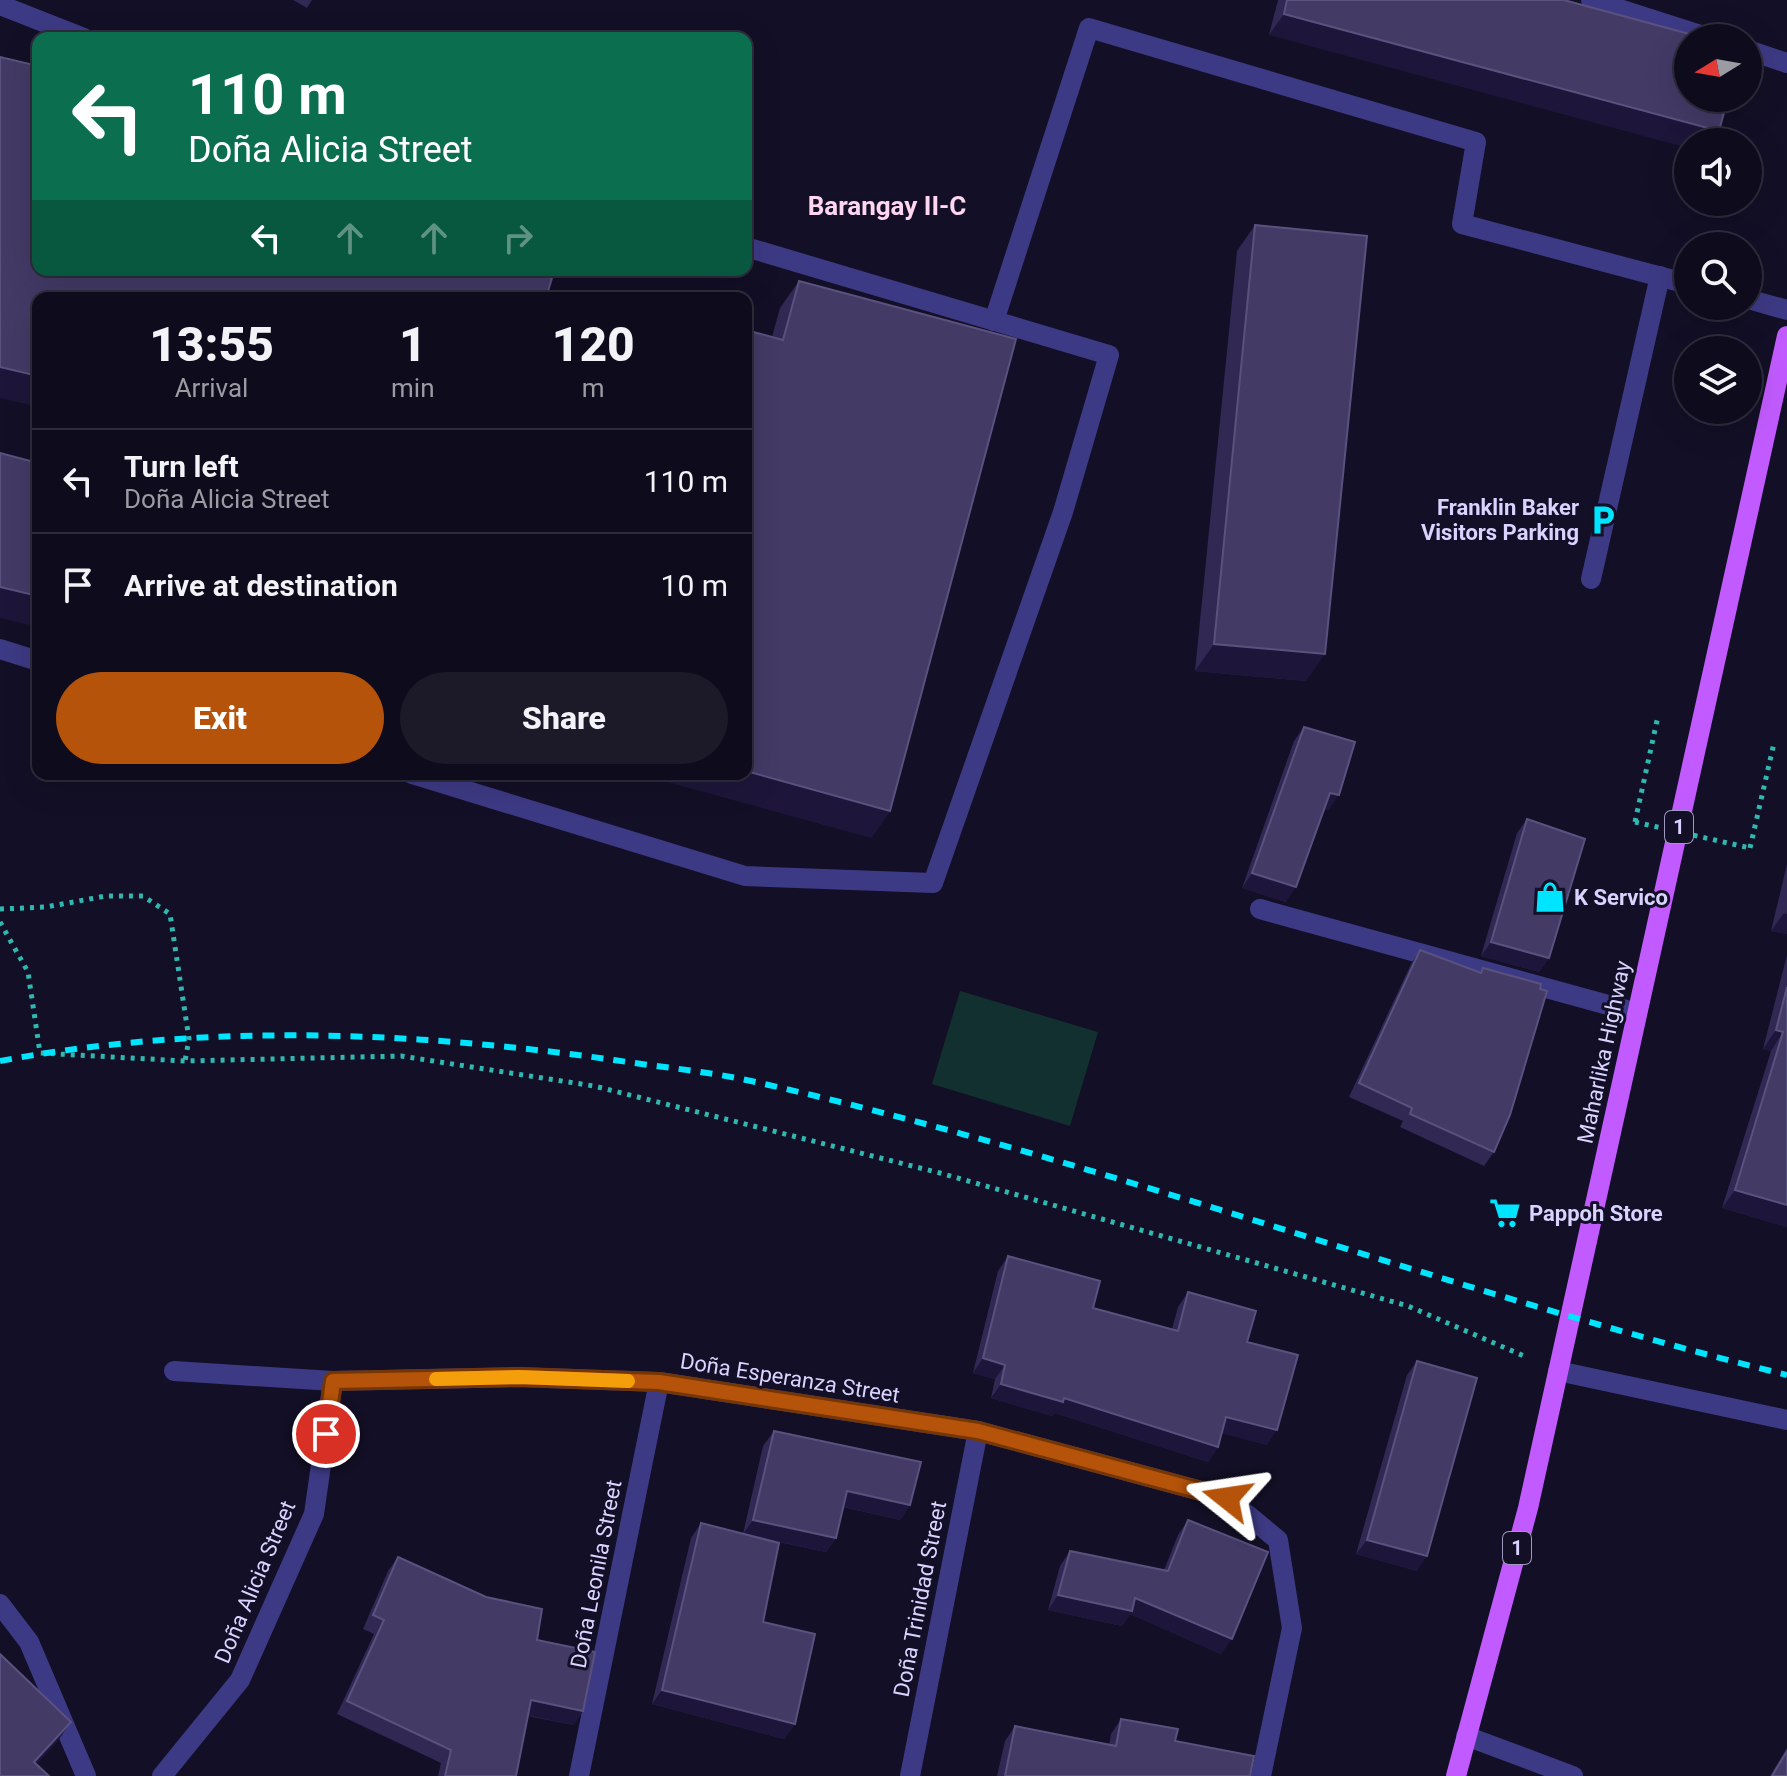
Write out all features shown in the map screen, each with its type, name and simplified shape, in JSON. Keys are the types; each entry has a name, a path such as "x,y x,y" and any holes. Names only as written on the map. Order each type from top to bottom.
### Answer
{"main road":[{"name":"Maharlika Highway","path":"1456,1776 1528,1508 1787,336"}],"street":[{"path":"1591,0 1674,27"},
{"path":"0,5 69,32"},
{"path":"994,321 1089,28 1476,142 1462,224 1674,280"},
{"path":"1762,55 1787,63"},
{"path":"432,780 745,876 933,883 1063,512 1109,355 752,249"},
{"path":"1591,579 1660,276"},
{"path":"1762,303 1787,310"},
{"path":"0,649 32,659"},
{"path":"1260,909 1637,1013"},
{"name":"Doña Esperanza Street","path":"174,1371 333,1381 519,1377 659,1382 978,1431 1227,1498 1278,1540 1292,1628 1261,1776"},
{"path":"1558,1371 1787,1420"},
{"name":"Doña Alicia Street","path":"162,1776 240,1680 314,1514 333,1381"},
{"name":"Doña Leonila Street","path":"579,1776 659,1382"},
{"name":"Doña Trinidad Street","path":"910,1776 978,1431"},
{"path":"0,1604 29,1642 86,1776"},
{"path":"1466,1736 1573,1776"}],"path":[{"path":"1658,716 1635,822 1750,848 1774,743"},
{"path":"0,909 46,907 106,896 143,896 170,914 189,1039 185,1061"},
{"path":"0,922 28,972 40,1053 185,1061 401,1056 594,1086 940,1173 1408,1306 1558,1371"}],"green space":[{"path":"960,991 1098,1032 1070,1126 932,1084"}],"building":[{"path":"1287,0 1564,0 1674,30 1674,112 1724,112 1720,128 1708,128 1284,14"},
{"path":"0,57 32,65 32,276 552,278 548,292 32,292 32,375 0,367"},
{"path":"1255,225 1367,236 1325,654 1214,644"},
{"path":"799,281 1016,339 890,811 752,773 752,332 783,340"},
{"path":"0,453 32,461 32,595 0,587"},
{"path":"1304,727 1355,742 1339,795 1330,793 1296,887 1252,873"},
{"path":"1527,819 1585,839 1549,958 1491,942"},
{"path":"1420,950 1481,973 1483,968 1541,984 1540,989 1547,991 1510,1115 1494,1152 1410,1114 1412,1108 1359,1083"},
{"path":"1787,987 1787,1205 1735,1190 1783,1032 1776,1030"},
{"path":"1008,1256 1100,1281 1093,1308 1178,1331 1188,1292 1256,1311 1247,1342 1298,1355 1277,1430 1226,1417 1218,1447 1064,1398 1063,1402 1001,1384 1005,1365 983,1358"},
{"path":"1417,1361 1477,1378 1427,1556 1367,1540"},
{"path":"774,1431 921,1462 910,1505 847,1491 836,1538 753,1520"},
{"path":"1188,1520 1268,1552 1232,1639 1135,1598 1132,1611 1058,1595 1070,1551 1168,1571"},
{"path":"701,1523 779,1543 763,1622 815,1634 795,1724 662,1690"},
{"path":"398,1557 486,1597 542,1609 537,1640 595,1652 583,1711 531,1700 516,1776 445,1776 451,1750 347,1701 384,1620 373,1615"},
{"path":"0,1654 71,1722 34,1762 49,1776 0,1776"},
{"path":"1121,1719 1178,1729 1175,1741 1254,1756 1250,1776 1005,1776 1015,1726 1116,1746"},
{"path":"1787,1751 1787,1776 1772,1776"}],"railway":[{"path":"0,1061 153,1041 307,1035 538,1050 717,1074 882,1112 1011,1148 1527,1304 1787,1375"}],"slow traffic":[{"path":"436,1379 519,1377 628,1381"}],"place":[{"name":"Franklin Baker Visitors Parking","path":"1603,520"},
{"name":"K Servico","path":"1550,897"},
{"name":"Pappoh Store","path":"1505,1213"}],"district":[{"name":"Barangay II-C","path":"887,206"}],"route":[{"path":"326,1434 333,1381 519,1377 659,1382 978,1431 1227,1498"}]}
